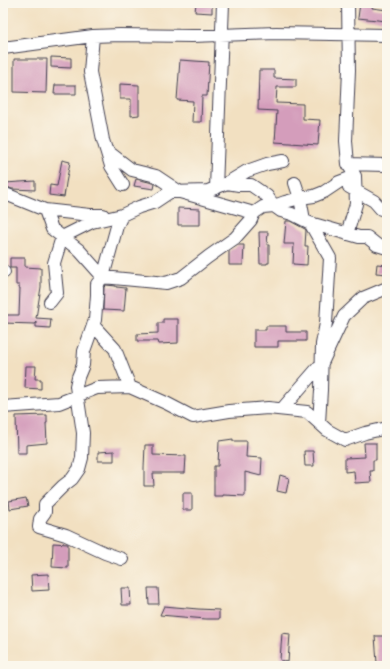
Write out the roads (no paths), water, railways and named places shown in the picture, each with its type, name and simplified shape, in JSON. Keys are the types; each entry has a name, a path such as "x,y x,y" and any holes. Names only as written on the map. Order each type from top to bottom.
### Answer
{"street":[{"path":"216,188 223,3"},
{"path":"347,234 356,204 355,176 348,164 346,141 349,70 348,3"},
{"path":"3,48 93,36 120,35 387,35"},
{"path":"93,36 90,72 103,140 110,166 123,185"},
{"path":"106,150 132,170 156,176 180,192 254,213"},
{"path":"50,302 56,293 54,264 62,237 92,222 122,215 139,207 155,202 170,192 208,191 227,183 248,170 283,161"},
{"path":"348,164 385,165"},
{"path":"248,170 251,185"},
{"path":"45,210 52,229 79,250 103,277 166,283 181,278 235,238 251,220 254,213 262,206 274,206 300,198 314,196 324,192 339,182 355,176"},
{"path":"339,182 374,201 381,209"},
{"path":"227,183 239,186 251,185 267,196 274,206 281,211 292,214 307,222 347,234 367,237 378,245 387,248"},
{"path":"294,183 307,222 330,258 326,323 322,344 319,423"},
{"path":"3,193 45,210 90,215 122,215"},
{"path":"122,215 116,226 103,277 97,284 95,320 84,351 83,366 76,386 84,433 80,469 72,479 45,504 45,512 40,519 39,527 66,535 122,559"},
{"path":"282,409 322,363 344,316 363,298 387,288"},
{"path":"93,325 115,349 130,387"},
{"path":"3,407 59,403 97,388 130,387 193,417 229,411 268,408 307,412 327,430 345,440 365,433 387,428"}]}
